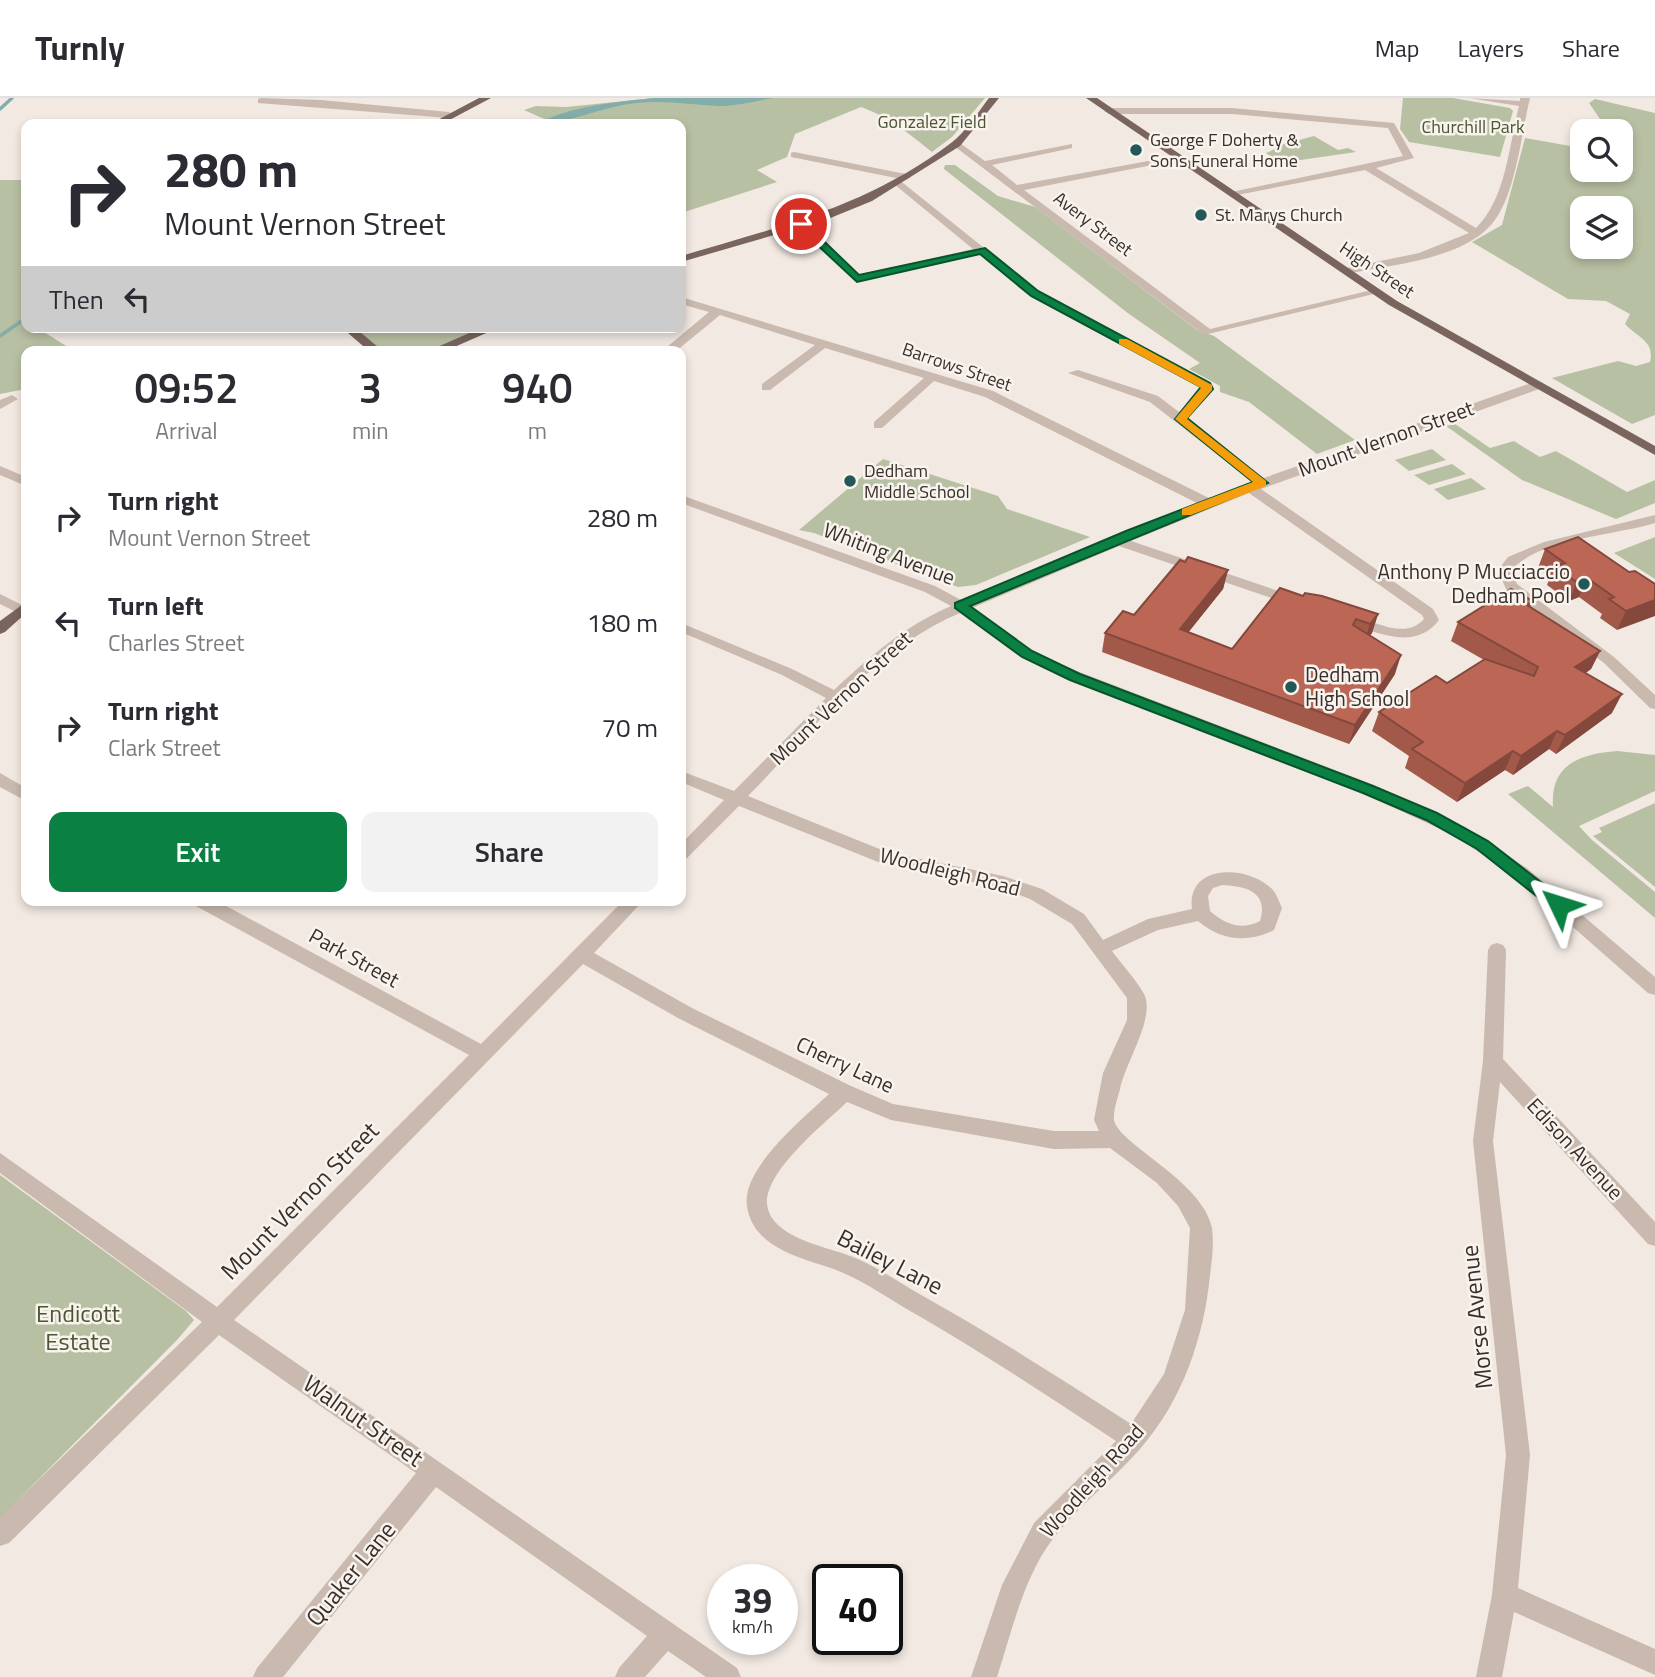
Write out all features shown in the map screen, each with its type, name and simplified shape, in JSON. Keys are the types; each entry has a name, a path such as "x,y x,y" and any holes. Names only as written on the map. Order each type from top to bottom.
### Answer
{"main road":[{"path":"444,119 486,98"},
{"path":"686,258 801,224 857,204 957,144 994,98"},
{"name":"High Street","path":"1091,98 1376,292 1655,451"},
{"path":"354,333 371,346"},
{"path":"447,346 479,333"},
{"path":"0,629 21,613"}],"street":[{"path":"1346,271 1436,250 1476,232 1488,222 1497,204 1524,101 1474,98"},
{"path":"261,101 321,103 449,116"},
{"path":"1109,111 1232,111 1391,125 1409,158 1232,193"},
{"name":"Avery Street","path":"957,144 1208,333 1376,292"},
{"path":"984,164 1069,146"},
{"path":"794,155 902,179 1035,294 1206,386 1208,389 1186,410 1181,419"},
{"path":"1016,188 1178,157"},
{"path":"1368,167 1476,232"},
{"path":"801,224 857,279 982,250"},
{"name":"Barrows Street","path":"686,302 933,376 1010,403 1208,503"},
{"path":"675,346 718,312"},
{"path":"766,387 824,343"},
{"path":"1074,373 1148,396 1181,419 1256,486 1428,612 1432,620 1421,630 1402,634 1342,616"},
{"path":"878,425 933,376"},
{"name":"Mount Vernon Street","path":"686,849 836,697 898,641 924,623 1115,540 1208,503 1538,385"},
{"path":"5,472 21,480"},
{"name":"Whiting Avenue","path":"686,501 930,589 960,606 1027,654 1075,677 1368,789 1459,831 1522,873 1655,988"},
{"path":"1655,519 1626,527 1579,534 1511,560 1505,570 1511,586 1609,660 1655,704"},
{"path":"1115,540 1316,608"},
{"path":"0,598 21,608"},
{"path":"686,629 786,671 836,697"},
{"name":"Woodleigh Road","path":"686,778 884,859 1003,882 1036,894 1078,919 1136,997 1136,1020 1113,1073 1104,1119 1114,1139 1164,1177 1185,1200 1200,1227 1201,1261 1196,1310 1174,1379 1134,1438 1043,1532 1014,1585 984,1677"},
{"path":"0,779 21,792"},
{"name":"Park Street","path":"211,906 483,1054"},
{"name":"Mount Vernon Street","path":"0,1534 218,1321 630,906"},
{"path":"1102,948 1154,924 1201,914"},
{"name":"Morse Avenue","path":"1489,1677 1506,1595 1518,1455 1483,1141 1493,1061 1497,950"},
{"name":"Cherry Lane","path":"582,955 685,1013 844,1092 891,1112 1054,1140 1114,1139"},
{"name":"Edison Avenue","path":"1493,1061 1655,1237"},
{"name":"Bailey Lane","path":"844,1092 768,1169 756,1194 757,1207 765,1226 787,1245 848,1265 964,1330 1134,1438"},
{"name":"Walnut Street","path":"0,1162 218,1321 728,1677"},
{"name":"Quaker Lane","path":"266,1677 433,1470"},
{"path":"1506,1595 1655,1662"},
{"path":"628,1677 666,1634"}],"green space":[{"name":"Gonzalez Field","path":"654,98 741,103 765,98 985,98 952,137 932,152 890,121 861,107 795,134 787,157 757,170 777,182 686,211 686,119 544,119 524,110 536,106 566,107"},
{"name":"Churchill Park","path":"1403,98 1453,98 1510,108 1513,111 1500,157 1409,142 1400,129"},
{"path":"1595,99 1655,113 1655,415 1632,424 1552,378 1618,361 1636,366 1650,362 1648,344 1625,324 1630,314 1606,301 1568,299 1472,242 1502,225 1525,138 1570,146 1570,182 1633,182 1633,119 1600,119 1589,103"},
{"path":"1314,136 1338,150 1348,148 1356,152 1280,163 1266,153 1282,146 1280,145"},
{"path":"945,165 955,165 998,196 1035,207 1197,330 1214,336 1355,440 1317,454 1249,402 1220,392 1220,386 1189,369 1200,363 1129,314 944,169"},
{"path":"0,180 21,180 21,333 46,333 66,346 21,346 21,390 0,394"},
{"path":"354,333 474,335 447,346 371,346"},
{"path":"1455,424 1490,448 1514,441 1540,457 1556,451 1627,492 1655,480 1655,503 1616,519 1522,480 1446,426"},
{"path":"1432,449 1446,460 1409,471 1395,460"},
{"path":"883,459 998,496 1007,509 1090,537 976,585 958,587 814,533 799,530"},
{"path":"1452,464 1466,474 1429,485 1414,475"},
{"path":"1471,478 1486,489 1448,500 1434,489"},
{"path":"1655,537 1655,579 1614,553"},
{"path":"1617,751 1655,755 1655,791 1579,826 1655,892 1655,918 1508,794 1528,786 1553,807 1553,792 1557,781 1562,771 1570,764 1591,755"},
{"path":"1655,803 1655,887 1593,836 1602,832 1599,828"},
{"name":"Endicott Estate","path":"0,1175 186,1311 194,1320 0,1518"}],"water":[{"path":"654,98 773,98 726,106 647,102 568,119 548,119 609,103"}],"building":[{"path":"1578,537 1629,572 1635,571 1655,584 1655,600 1626,611 1609,599 1614,597 1587,578 1577,582 1554,567 1565,563 1545,549"},
{"path":"1188,557 1228,570 1180,629 1232,649 1280,588 1303,596 1305,593 1322,596 1378,614 1370,624 1356,619 1353,625 1401,655 1355,725 1105,633 1123,611 1134,615 1180,560 1185,562"},
{"path":"1511,589 1533,601 1527,605 1600,651 1575,667 1622,694 1565,735 1557,731 1521,756 1513,751 1465,783 1412,749 1423,742 1379,712 1436,676 1447,683 1485,659 1534,676 1538,667 1458,622"}],"waterway":[{"path":"0,109 12,98"},
{"path":"0,336 21,321"}],"slow traffic":[{"path":"1123,341 1208,387 1183,413 1181,419 1262,483 1186,512"}],"place":[{"name":"George F Doherty & Sons Funeral Home","path":"1136,150"},
{"name":"St. Marys Church","path":"1201,215"},
{"name":"Dedham Middle School","path":"850,481"},
{"name":"Anthony P Mucciaccio Dedham Pool","path":"1584,584"},
{"name":"Dedham High School","path":"1291,687"}],"route":[{"path":"801,224 857,279 982,250 1035,294 1208,387 1181,419 1262,483 1131,534 960,606 1027,654 1075,677 1368,789 1432,817 1504,859 1559,905"}]}
